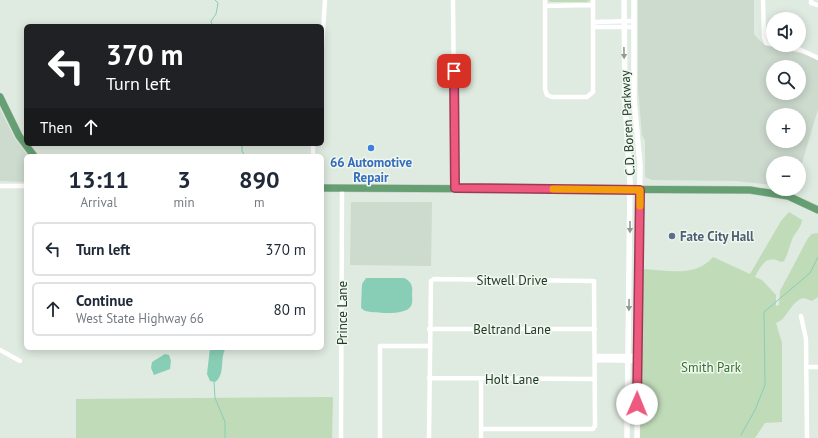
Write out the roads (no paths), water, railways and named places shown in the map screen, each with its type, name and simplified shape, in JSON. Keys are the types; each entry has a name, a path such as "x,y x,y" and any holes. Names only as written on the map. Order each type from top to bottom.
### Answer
{"main road":[{"path":"0,97 24,142"},
{"path":"324,188 757,191 782,194 818,210"}],"street":[{"path":"323,24 325,0"},
{"path":"453,0 455,188"},
{"path":"545,0 545,6 545,89 547,95 552,97 587,97 592,94 593,90 593,3 545,6"},
{"name":"C.D. Boren Parkway","path":"624,0 625,101 629,150 630,189 627,438"},
{"name":"C.D. Boren Parkway","path":"634,0 634,100 640,165 637,438"},
{"path":"763,0 764,37 766,43"},
{"path":"811,1 818,5"},
{"path":"593,25 634,24"},
{"path":"805,52 818,58"},
{"path":"0,186 24,186"},
{"name":"Prince Lane","path":"341,438 342,188"},
{"path":"630,252 640,252"},
{"name":"Sitwell Drive","path":"429,328 431,280 434,279 594,281 595,329"},
{"path":"801,316 806,339 807,438"},
{"path":"429,328 429,438"},
{"name":"Beltrand Lane","path":"429,328 595,329"},
{"path":"481,429 593,429 595,426 595,329"},
{"path":"380,438 380,346 429,346"},
{"path":"0,350 20,361"},
{"path":"595,358 638,359"},
{"path":"806,367 818,367"},
{"name":"Holt Lane","path":"429,378 595,379"},
{"path":"481,379 481,438"}],"waterway":[{"path":"212,24 211,21 216,14 218,3 215,0"},
{"path":"242,146 244,154"},
{"path":"741,435 755,410 765,385 764,312 810,273 818,257"},
{"path":"214,381 215,398 225,422 225,438"}],"place":[{"name":"66 Automotive Repair","path":"371,148"},
{"name":"Fate City Hall","path":"672,236"}],"park label":[{"name":"Smith Park","path":"711,367"}]}
